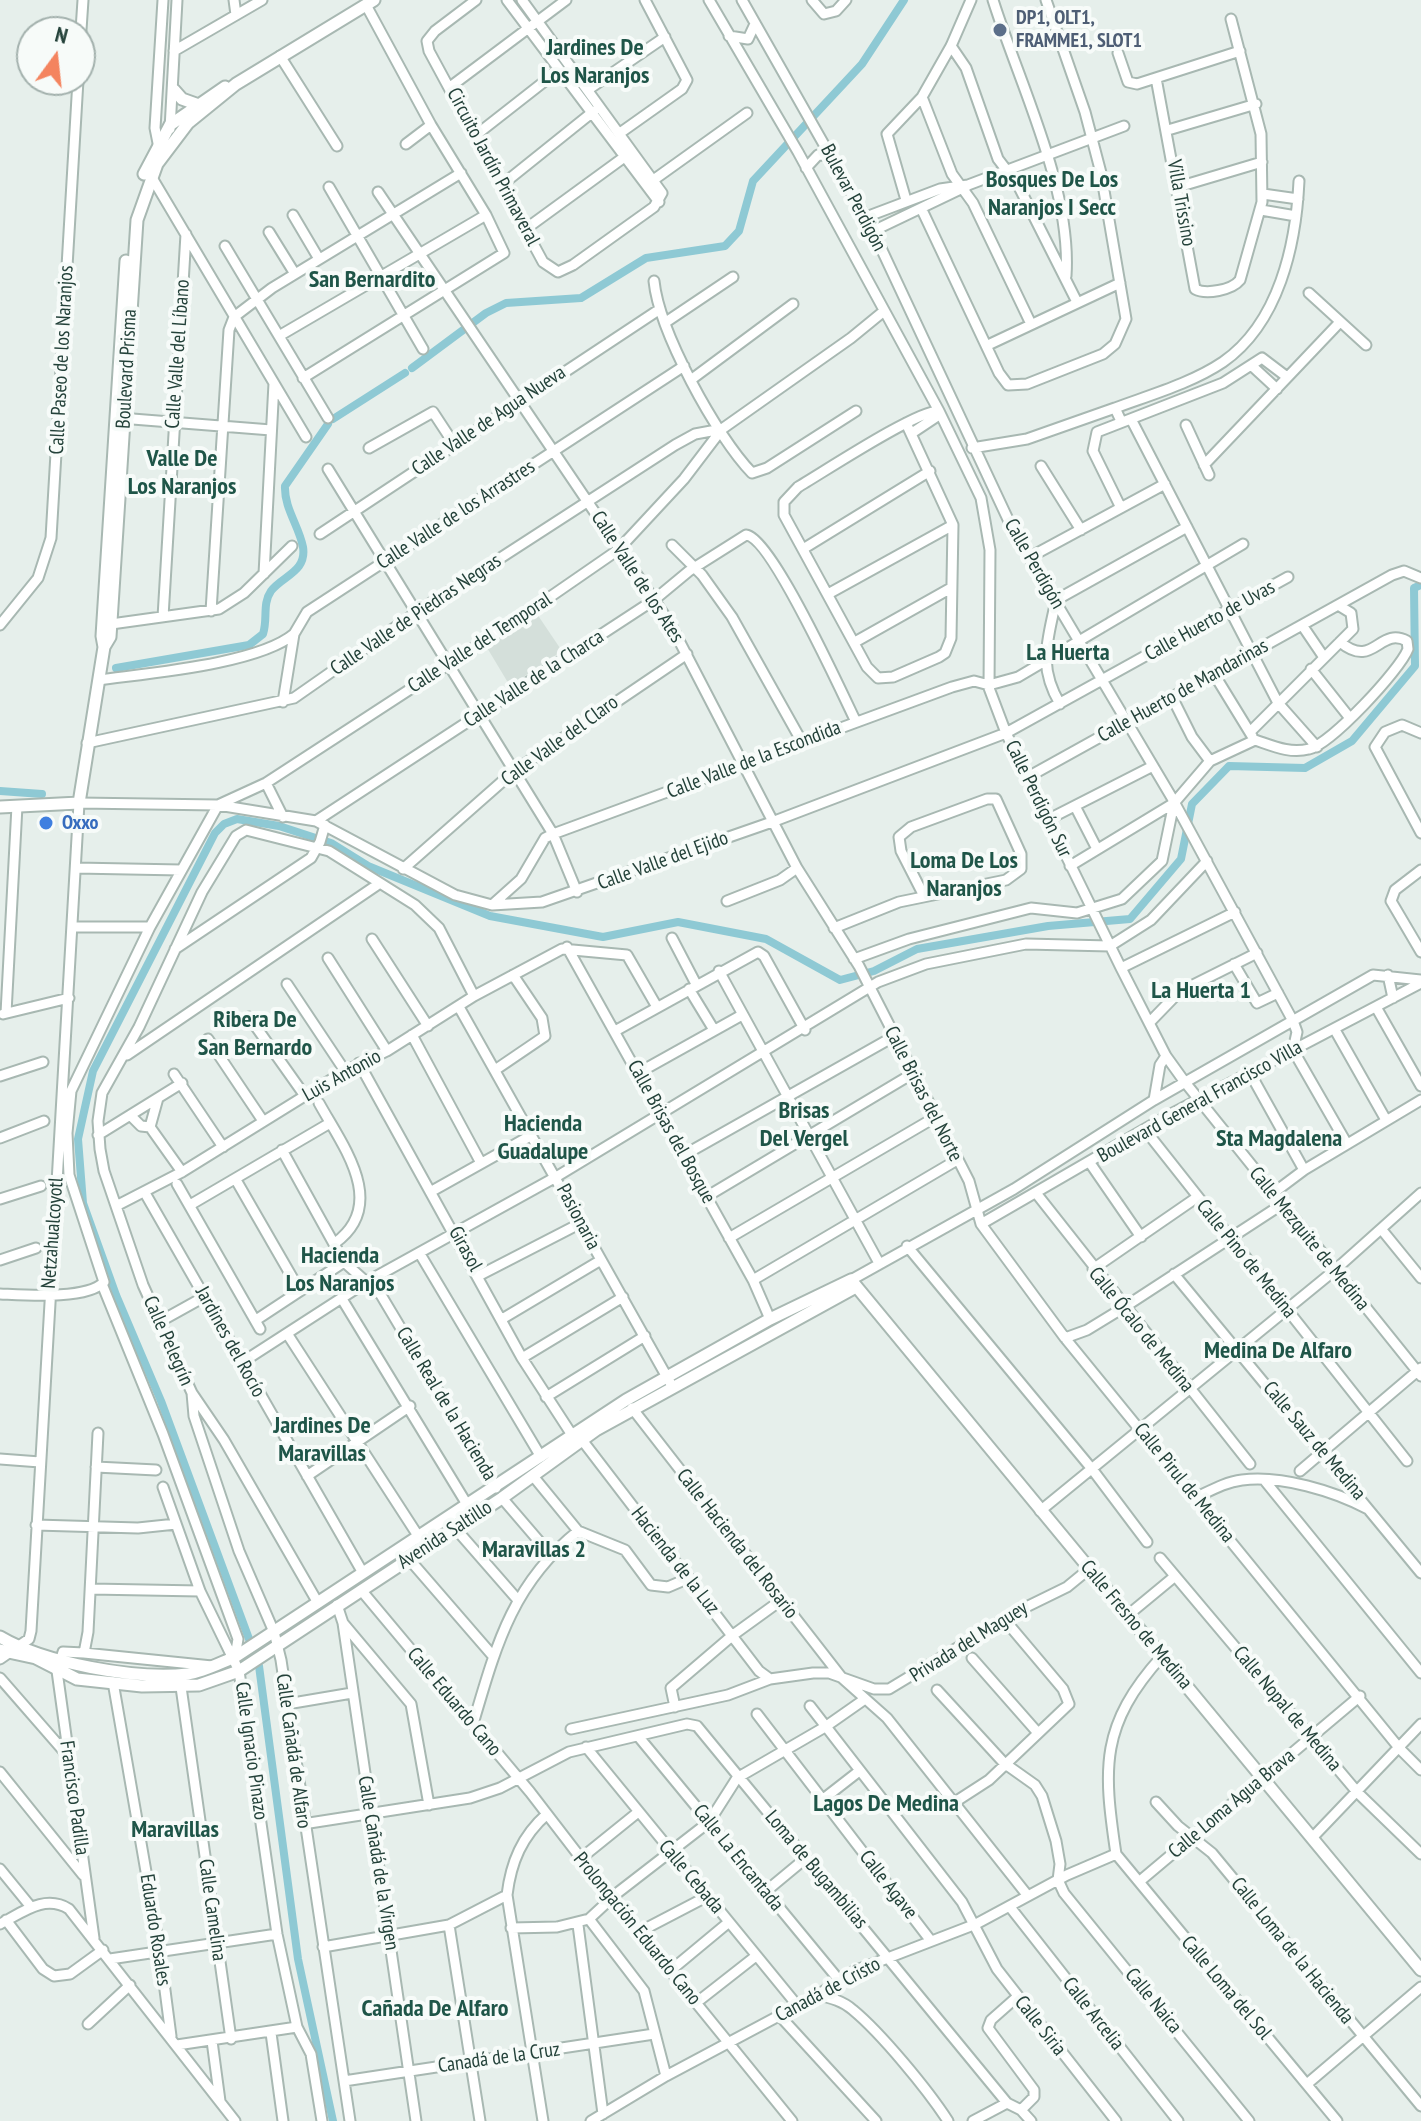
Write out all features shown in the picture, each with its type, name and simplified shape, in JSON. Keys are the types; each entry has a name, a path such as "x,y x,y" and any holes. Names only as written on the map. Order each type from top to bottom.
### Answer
{"street":[{"name":"Boulevard Prisma","path":"79,803 107,625 137,220 160,149 155,128 163,0"},
{"path":"172,140 170,125 177,0"},
{"path":"234,0 236,15"},
{"path":"174,51 262,0"},
{"name":"Circuito Jardín Primaveral","path":"476,0 435,31 427,41 429,51 543,262 558,272 573,265 660,199"},
{"path":"507,0 589,89 655,179 660,199"},
{"path":"522,0 559,70 623,158 645,186 660,199"},
{"path":"450,87 566,0"},
{"path":"620,133 686,85 687,75 645,0"},
{"name":"Calle Perdigón Sur","path":"709,0 798,152 939,411 981,498 990,550 989,685 1006,733 1108,942"},
{"name":"Bulevar Perdigón","path":"742,0 866,217 953,403"},
{"path":"812,0 824,14 836,11 846,0"},
{"path":"906,200 887,134 922,97 951,46 971,0"},
{"path":"993,0 1047,155 1064,243 1066,276"},
{"path":"922,210 1008,385 1027,384 1088,362 1115,344 1126,319 1110,215 1091,137 1046,0"},
{"path":"160,149 236,84 370,2 431,125 486,215 504,253 303,378"},
{"path":"1231,19 1256,104 1262,162 1261,210 1296,216"},
{"path":"729,36 748,39 753,35 755,23"},
{"path":"589,89 665,37"},
{"path":"951,46 966,68 1005,171 1018,185 1077,302"},
{"path":"1118,53 1128,82 1137,84 1240,51"},
{"path":"280,56 337,146"},
{"path":"476,135 559,70"},
{"name":"Villa Trissino","path":"1156,78 1195,289 1202,292 1235,287 1240,280 1261,210"},
{"path":"160,149 170,125 196,104 236,84"},
{"path":"174,90 182,99 196,104"},
{"name":"Calle Paseo de los Naranjos","path":"0,625 38,578 51,538 77,96"},
{"path":"922,97 1031,324"},
{"path":"1168,130 1256,104"},
{"path":"503,184 600,106"},
{"path":"645,186 747,113"},
{"path":"406,144 431,125"},
{"path":"866,217 906,200 963,187 1124,126"},
{"name":"Boulevard Prisma","path":"121,418 130,219 160,149"},
{"path":"806,168 818,155 832,156"},
{"path":"527,228 623,158"},
{"path":"1178,187 1262,162"},
{"path":"211,611 229,330 234,317 295,274 461,173"},
{"path":"151,176 306,437"},
{"path":"958,449 969,451 973,446 1012,443 1115,408 1201,374 1239,349 1254,332 1277,290 1296,216 1299,181"},
{"path":"329,187 423,349"},
{"path":"873,231 922,210 963,187"},
{"name":"Calle Valle de los Ates","path":"378,192 654,600 687,654 797,868 867,984"},
{"path":"1263,194 1298,199"},
{"path":"293,215 319,259"},
{"path":"279,336 486,215"},
{"path":"269,232 295,274"},
{"name":"Calle Valle del Líbano","path":"163,617 186,234"},
{"path":"225,246 328,418"},
{"path":"666,322 733,277"},
{"path":"654,281 660,309 684,366 752,473 760,472 856,411"},
{"path":"988,345 1120,283"},
{"path":"1309,293 1366,345"},
{"path":"692,379 793,304"},
{"name":"Calle Valle de Agua Nueva","path":"320,534 660,309"},
{"name":"Calle Valle del Temporal","path":"0,807 79,803 218,805 266,783 618,550 684,479 722,429 884,311"},
{"path":"1186,425 1206,470 1340,322"},
{"path":"1121,508 1096,460 1092,442 1097,432 1223,383 1254,363 1268,361 1287,377"},
{"path":"1254,363 1277,389"},
{"name":"Calle Valle de los Arrastres","path":"294,634 307,612 684,366"},
{"path":"264,574 274,383"},
{"name":"Calle Perdigón","path":"953,403 1030,557 1184,820 1293,1021"},
{"path":"1115,408 1126,420 1165,484 1278,703 1317,747"},
{"path":"909,428 953,525 951,638 945,653 939,657 893,677 878,678 867,667 782,509 789,494 909,428 929,411 939,411"},
{"path":"369,448 433,412 454,444"},
{"path":"121,418 271,430"},
{"name":"Calle Valle de Piedras Negras","path":"87,743 283,702 688,438 722,429"},
{"path":"1041,466 1081,530"},
{"path":"328,469 417,612 446,665 553,834 577,892"},
{"path":"803,549 930,471"},
{"path":"1030,557 1165,484"},
{"path":"828,594 953,525"},
{"path":"1060,704 1051,688 1044,662 1056,600 1187,527"},
{"name":"Calle Valle de la Charca","path":"320,823 654,600 694,568 750,534 757,539 791,594 856,722"},
{"name":"Calle Valle de la Escondida","path":"553,834 974,681 989,685 1018,677 1243,544"},
{"path":"672,545 694,568 743,636 802,742"},
{"path":"107,625 211,611 234,601 292,546"},
{"name":"Calle Huerto de Mandarinas","path":"1028,777 1398,572 1410,572 1421,578"},
{"name":"Calle Huerto de Uvas","path":"1006,733 1288,577"},
{"path":"855,642 951,588"},
{"path":"1070,866 1174,803 1210,761 1253,736 1278,703 1353,629 1351,613 1338,605"},
{"path":"1302,625 1323,656"},
{"path":"99,680 252,653 283,643 294,634"},
{"path":"283,702 294,634"},
{"path":"1214,674 1253,736 1288,750 1317,747 1401,662 1408,644 1404,638 1395,637 1362,653 1340,642"},
{"name":"Calle Valle del Claro","path":"403,869 513,772 687,654"},
{"path":"1311,669 1349,717"},
{"path":"1172,697 1192,737 1210,761"},
{"path":"1421,733 1402,725 1385,732 1375,747 1421,833"},
{"name":"Calle Valle del Ejido","path":"218,805 320,823 455,895 492,905 542,902 772,822 1006,733"},
{"path":"1047,820 1076,808 1153,766"},
{"path":"266,783 283,817"},
{"path":"834,928 899,902 1006,880 1021,869 1021,854 996,799 911,827 899,837 901,851 924,896"},
{"name":"Netzahualcoyotl","path":"7,1653 31,1631 79,803"},
{"path":"856,963 909,939 1031,908 1094,914 1122,899 1151,875 1166,849 1174,803"},
{"path":"218,805 150,927 83,1063 69,1104 71,1186 104,1274 102,1284 163,1434 238,1639 235,1657"},
{"path":"17,806 3,1014 69,998"},
{"path":"1076,808 1097,849"},
{"path":"175,949 298,868 318,847 320,823"},
{"name":"Calle Pelegrín","path":"318,847 254,830 240,831 202,892 124,1057 102,1093 98,1135 104,1171 159,1322 192,1393 224,1440 318,1603"},
{"path":"492,905 521,879 542,842 553,834"},
{"path":"318,847 380,883 433,921 474,996"},
{"path":"241,1363 368,1281 556,1177 805,1030 867,984 926,964 1026,944 1108,942 1151,920 1207,861"},
{"path":"76,868 181,870"},
{"path":"727,901 780,880 797,868"},
{"path":"1421,870 1395,890 1391,901 1421,952"},
{"path":"124,1057 380,883"},
{"path":"1121,968 1235,912"},
{"path":"73,927 150,927"},
{"path":"672,938 714,1030"},
{"path":"372,939 428,1026"},
{"path":"1108,942 1166,1056 1200,1101"},
{"path":"567,947 629,957 657,1007"},
{"name":"Luis Antonio","path":"118,1205 182,1172 474,996 567,947"},
{"name":"Calle Brisas del Bosque","path":"567,947 753,1280 770,1319"},
{"path":"1149,1023 1174,996 1257,953"},
{"path":"615,1031 751,954 764,956 805,1030"},
{"path":"328,958 387,1051"},
{"path":"1234,964 1257,1003 1278,993"},
{"path":"719,971 879,1263"},
{"path":"495,1070 545,1036 542,1018 513,975"},
{"name":"Avenida Saltillo","path":"0,1637 7,1653 59,1665 162,1675 189,1674 235,1657 363,1573 455,1528 541,1457 632,1408 670,1381 856,1280 907,1246 975,1211 1184,1081 1373,975 1388,975"},
{"path":"1393,998 1388,975 1420,985"},
{"path":"287,984 345,1071"},
{"name":"Calle Brisas del Norte","path":"867,984 957,1160 973,1194 975,1211"},
{"name":"Boulevard General Francisco Villa","path":"981,1224 1171,1114 1420,985"},
{"name":"Pasionaria","path":"459,1007 670,1381"},
{"path":"1376,1007 1421,1086"},
{"path":"638,1073 742,1015"},
{"path":"249,1017 305,1096"},
{"path":"1293,1021 1297,1032 1293,1050 1347,1144"},
{"path":"1335,1030 1386,1120"},
{"path":"412,1035 481,1163"},
{"path":"684,1155 870,1046 893,1037"},
{"path":"208,1039 263,1121"},
{"path":"1154,1100 1160,1065 1166,1056"},
{"path":"0,1076 43,1062"},
{"name":"Girasol","path":"359,1063 480,1275 522,1358 577,1438"},
{"path":"1250,1073 1304,1170"},
{"path":"174,1074 223,1147"},
{"path":"706,1197 912,1074"},
{"path":"98,1135 182,1083"},
{"path":"1163,1094 1171,1114"},
{"path":"150,1127 158,1098"},
{"path":"1272,1194 1304,1170 1421,1100"},
{"name":"Calle Mezquite de Medina","path":"1200,1101 1272,1194 1420,1372"},
{"path":"319,1103 355,1164 359,1180 353,1226 335,1243"},
{"path":"131,1116 141,1126 150,1127 182,1172"},
{"path":"729,1238 833,1180 934,1118"},
{"path":"0,1138 44,1121"},
{"path":"190,1205 330,1123"},
{"name":"Calle Pino de Medina","path":"1146,1131 1229,1240 1407,1461"},
{"path":"432,1191 532,1135"},
{"path":"177,1184 258,1325 300,1291 344,1262 282,1150"},
{"path":"753,1280 957,1160"},
{"path":"1090,1163 1141,1237"},
{"path":"236,1180 300,1291"},
{"path":"0,1199 41,1186"},
{"name":"Jardines del Rocío","path":"145,1193 363,1573"},
{"name":"Calle Ócalo de Medina","path":"1036,1193 1123,1308 1250,1464"},
{"path":"1040,1511 1335,1270 1421,1194"},
{"path":"1093,1269 1196,1198"},
{"path":"1065,1338 1087,1330 1123,1308 1281,1205"},
{"name":"Calle Pirul de Medina","path":"975,1211 981,1224 1065,1338 1360,1696 1400,1749 1421,1770"},
{"path":"480,1275 581,1223"},
{"path":"1382,1230 1421,1278"},
{"path":"907,1246 1092,1469 1147,1542"},
{"path":"0,1260 36,1248"},
{"path":"420,1254 541,1457"},
{"path":"502,1319 601,1260"},
{"name":"Calle Real de la Hacienda","path":"344,1262 381,1295 499,1493 550,1554"},
{"name":"Calle Sauz de Medina","path":"1174,1274 1421,1573"},
{"name":"Avenida Saltillo","path":"59,1665 77,1679 181,1687 219,1680 239,1671 409,1559 422,1544 468,1506 533,1476 577,1438 770,1319 856,1280"},
{"name":"Calle Fresno de Medina","path":"856,1280 1040,1511 1421,1970"},
{"path":"0,1294 49,1295 82,1291 102,1284"},
{"path":"159,1322 204,1297"},
{"path":"522,1358 623,1297"},
{"path":"342,1299 410,1406 468,1506"},
{"path":"288,1335 422,1544"},
{"path":"546,1397 645,1336"},
{"path":"1300,1471 1369,1410 1420,1372"},
{"name":"Calle Cañadá de Alfaro","path":"192,1393 194,1416 239,1551 271,1634 287,1704 350,2121"},
{"path":"307,1476 410,1406"},
{"name":"Calle Hacienda del Rosario","path":"632,1408 842,1678 887,1718 1028,1896"},
{"path":"84,1653 91,1589 98,1433"},
{"name":"Hacienda de la Luz","path":"577,1438 759,1671 770,1679"},
{"path":"0,1459 40,1462"},
{"path":"96,1467 156,1470"},
{"path":"533,1476 578,1531 625,1550 651,1585 663,1588 689,1578"},
{"path":"1195,1498 1231,1482 1265,1481 1329,1493 1371,1510"},
{"path":"1265,1481 1421,1673"},
{"name":"Calle Ignacio Pinazo","path":"163,1487 200,1591 235,1657 239,1671 277,1934 297,2027 311,2054 322,2121"},
{"path":"36,1525 176,1524"},
{"path":"455,1528 517,1599"},
{"path":"473,1724 493,1656 517,1599 550,1554 578,1531"},
{"name":"Calle Nopal de Medina","path":"1160,1558 1358,1793 1421,1854"},
{"path":"409,1559 493,1656"},
{"name":"Privada del Maguey","path":"842,1678 874,1689 889,1689 1004,1619 1067,1587 1089,1569"},
{"path":"1128,1615 1174,1577"},
{"path":"91,1589 200,1591"},
{"name":"Calle Eduardo Cano","path":"361,1590 547,1814"},
{"path":"675,1707 671,1688 733,1635 780,1601"},
{"name":"Calle Cañadá de la Virgen","path":"337,1605 343,1623 416,2121"},
{"path":"955,1802 972,1794 1069,1704 1063,1689 1004,1619"},
{"path":"343,1623 411,1704 429,1805"},
{"path":"59,1665 63,1652 213,1666"},
{"path":"1116,1854 1108,1798 1111,1748 1122,1708 1162,1656"},
{"path":"972,1658 1038,1733"},
{"name":"Francisco Padilla","path":"59,1665 68,1756 94,1938"},
{"path":"571,1729 728,1695 770,1679 813,1673 842,1678"},
{"path":"0,1678 68,1756"},
{"name":"Eduardo Rosales","path":"113,1682 174,2041"},
{"name":"Calle Camelina","path":"181,1687 231,2039"},
{"path":"937,1690 1004,1763 1035,1785 1042,1796 1060,1864 1058,1880"},
{"path":"287,1704 352,1693"},
{"name":"Calle Loma Agua Brava","path":"1140,1881 1360,1696"},
{"path":"511,1928 578,1925 589,1919 611,1898 709,1822 737,1778 787,1751 865,1699"},
{"name":"Calle Siria","path":"810,1706 858,1772 942,1875 976,1924 987,1953 1017,1997 1116,2121"},
{"name":"Calle Agave","path":"757,1714 931,1941"},
{"name":"Loma de Bugambilias","path":"638,1736 687,1724 697,1726 1007,2103 1021,2110 1031,2121"},
{"path":"1313,1837 1421,1724"},
{"path":"303,1824 485,1794 555,1757 638,1736"},
{"name":"Calle La Encantada","path":"638,1736 839,1980"},
{"name":"Calle Cebada","path":"586,1747 797,2005"},
{"path":"0,1772 85,1878"},
{"path":"822,1800 858,1772"},
{"name":"Calle Loma de la Hacienda","path":"1156,1802 1212,1853 1421,2106"},
{"path":"580,1859 637,1813"},
{"path":"543,2121 507,1895 520,1847 547,1814"},
{"name":"Prolongación Eduardo Cano","path":"547,1814 792,2121"},
{"name":"Canadá de Cristo","path":"591,2121 666,2076 818,1995 839,1980 976,1924 1058,1880 1116,1854"},
{"name":"Calle Loma del Sol","path":"1116,1854 1337,2121"},
{"path":"765,1892 806,1858"},
{"path":"0,1869 31,1907"},
{"name":"Calle Naica","path":"1058,1880 1064,1893 1249,2121"},
{"path":"323,1947 390,1938 449,1925 507,1895"},
{"path":"639,1932 708,1896"},
{"path":"103,1950 70,1974 54,1976 43,1969 3,1922 45,1902 61,1904 94,1938 235,2121"},
{"name":"Calle Arcelia","path":"1010,1907 1178,2121"},
{"path":"589,1919 637,1979 648,2004 666,2076"},
{"path":"670,1971 729,1922"},
{"path":"449,1925 480,2121"},
{"path":"578,1925 603,2114"},
{"path":"110,1959 277,1934"},
{"path":"696,2003 756,1956"},
{"path":"88,2024 130,1985"},
{"path":"1307,2084 1421,1987"},
{"path":"818,1995 836,2000 854,2011 935,2100 948,2121"},
{"path":"1017,1997 989,2023 988,2031 1031,2084 1034,2097 1021,2110"},
{"path":"779,2015 876,2121"},
{"path":"174,2041 231,2039 297,2027"},
{"path":"271,2033 283,2121"},
{"name":"Canadá de la Cruz","path":"344,2081 654,2034"},
{"path":"212,2041 220,2101"},
{"path":"973,2121 1007,2103"}],"shaded area":[{"path":"535,611 562,651 510,686 486,646"}],"waterway":[{"path":"412,368 486,313 506,303 581,298 646,258 725,246 739,231 753,181 862,64 904,0"},
{"path":"333,419 405,373"},
{"path":"116,668 249,645 263,634 268,596 298,568 303,555 285,486 328,424"},
{"path":"333,2121 298,1959 259,1666 161,1401 116,1295 83,1203 78,1139 93,1071 215,833 224,824 237,819 279,826 331,843 368,866 490,916 603,937 678,922 766,939 840,980 874,971 917,949 1048,926 1130,919 1181,859 1192,804 1229,766 1305,768 1352,741 1415,666 1414,588 1421,585"},
{"path":"0,791 42,794"}],"place":[{"name":"DP1, OLT1, FRAMME1, SLOT1","path":"1000,30"},
{"name":"Oxxo","path":"46,823"}],"district":[{"name":"Jardines De Los Naranjos","path":"595,62"},
{"name":"Bosques De Los Naranjos I Secc","path":"1052,194"},
{"name":"San Bernardito","path":"372,280"},
{"name":"Valle De Los Naranjos","path":"182,473"},
{"name":"La Huerta","path":"1068,653"},
{"name":"Loma De Los Naranjos","path":"964,875"},
{"name":"La Huerta 1","path":"1201,991"},
{"name":"Ribera De San Bernardo","path":"255,1034"},
{"name":"Brisas Del Vergel","path":"804,1125"},
{"name":"Hacienda Guadalupe","path":"543,1138"},
{"name":"Sta Magdalena","path":"1279,1139"},
{"name":"Hacienda Los Naranjos","path":"340,1270"},
{"name":"Medina De Alfaro","path":"1278,1351"},
{"name":"Jardines De Maravillas","path":"322,1440"},
{"name":"Maravillas 2","path":"534,1550"},
{"name":"Lagos De Medina","path":"886,1804"},
{"name":"Maravillas","path":"175,1830"},
{"name":"Cañada De Alfaro","path":"435,2009"}]}
